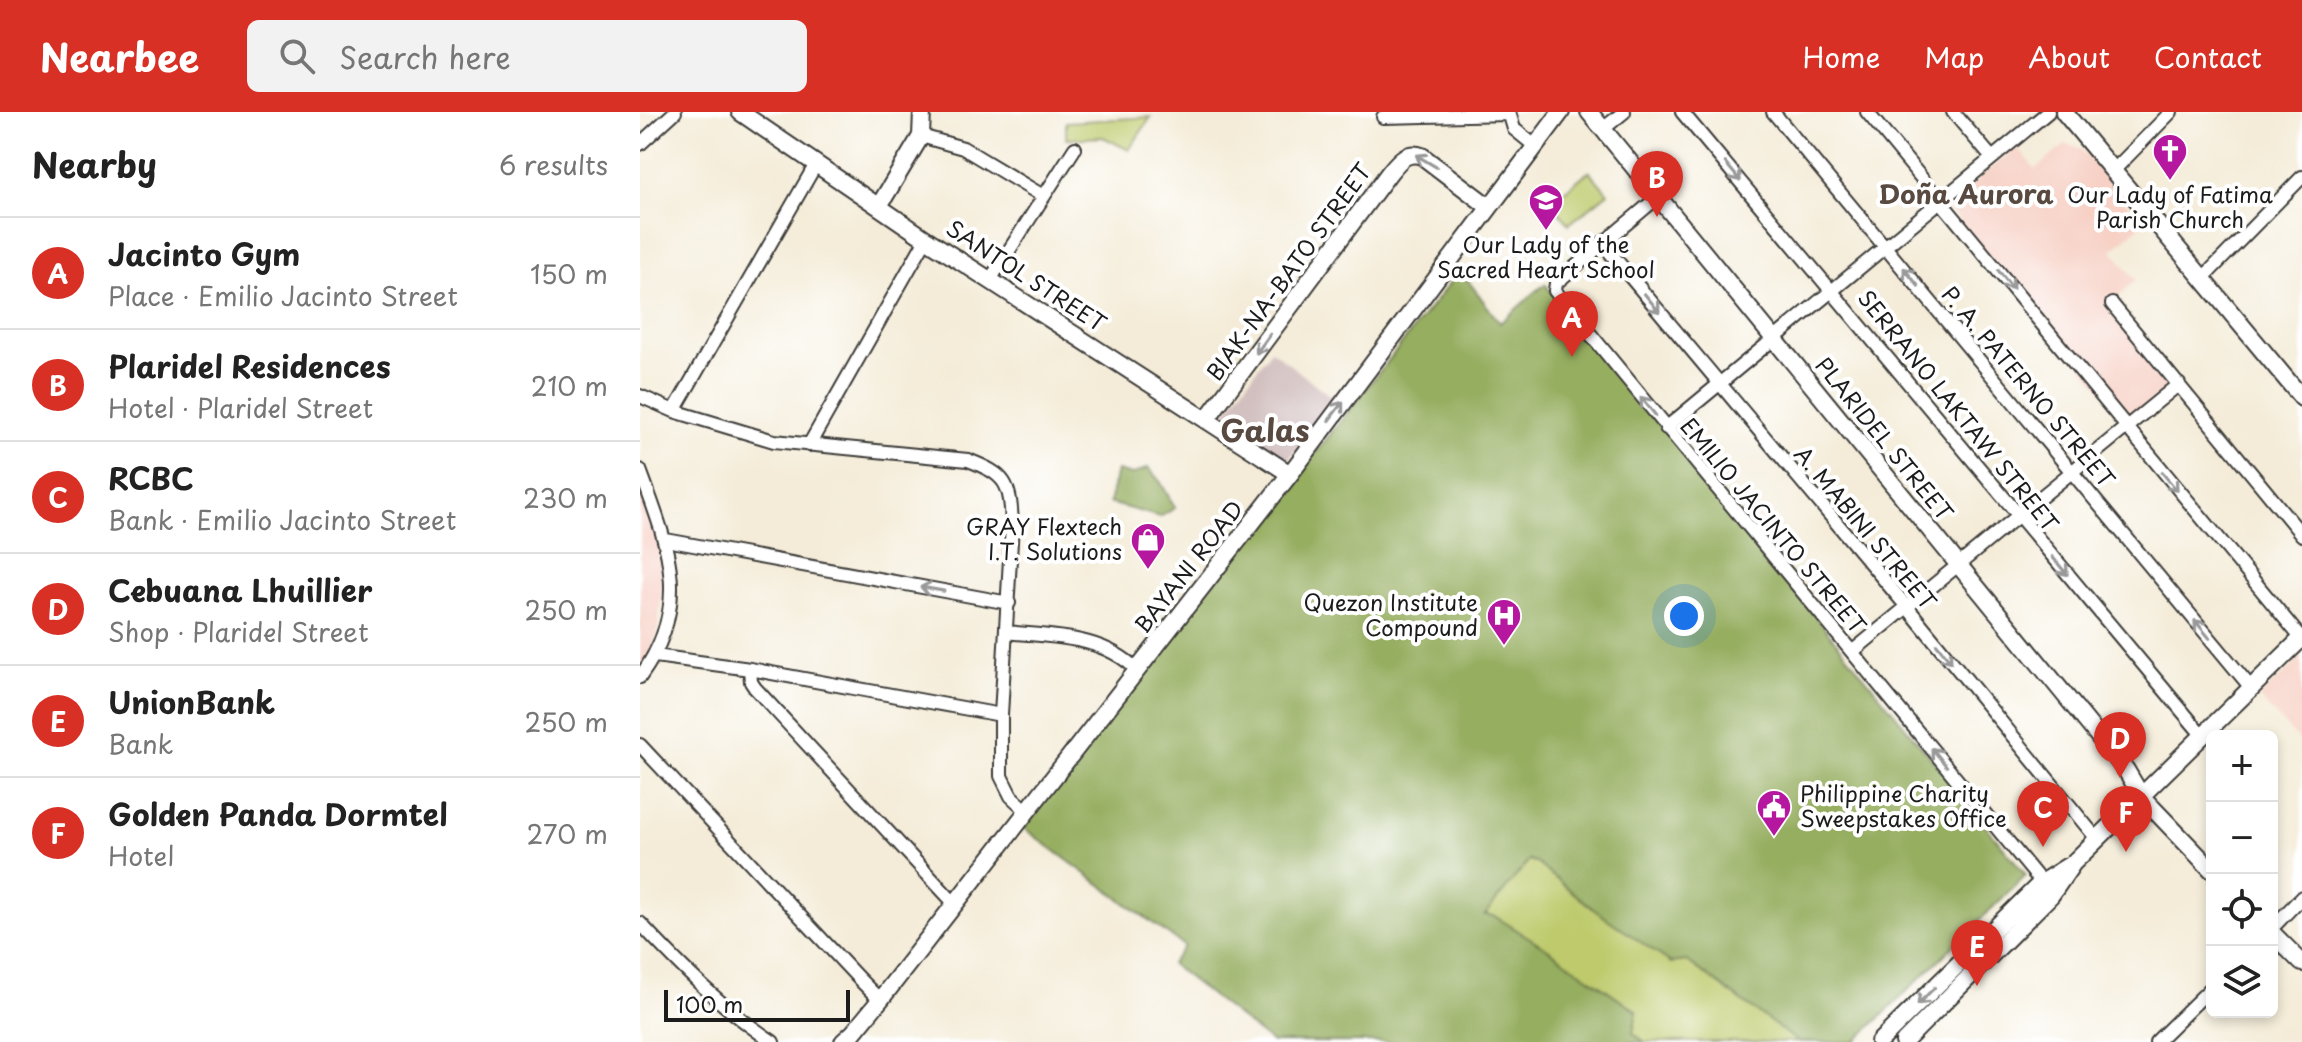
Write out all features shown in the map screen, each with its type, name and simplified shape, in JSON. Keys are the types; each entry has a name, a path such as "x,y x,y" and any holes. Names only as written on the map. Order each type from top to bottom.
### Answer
{"street":[{"path":"640,144 675,112"},
{"name":"SANTOL STREET","path":"740,112 926,239 1290,474"},
{"path":"879,206 921,136 922,112"},
{"name":"BAYANI ROAD","path":"843,1042 880,1000 1290,474 1561,112"},
{"name":"PLARIDEL STREET","path":"1589,112 2126,770 2142,797 2206,864"},
{"path":"1603,129 1624,112"},
{"name":"SERRANO LAKTAW STREET","path":"1682,112 2203,736"},
{"name":"P. A. PATERNO STREET","path":"1773,112 2252,689"},
{"path":"1867,112 2302,638 2046,889 1879,1042"},
{"path":"1953,112 1992,158"},
{"path":"1666,428 2048,112"},
{"path":"2064,112 2302,398"},
{"path":"2113,171 2171,112"},
{"path":"1383,117 1509,113 1514,129 1535,146"},
{"path":"921,136 963,148 1043,196"},
{"path":"990,280 1075,148"},
{"name":"BIAK-NA-BATO STREET","path":"1206,420 1404,157 1409,154 1422,156 1489,207"},
{"path":"674,411 816,164"},
{"path":"2202,279 2302,177"},
{"name":"EMILIO JACINTO STREET","path":"1658,197 1556,283 1555,291 2046,889"},
{"path":"809,445 926,239"},
{"name":"A. MABINI STREET","path":"1602,243 2097,839"},
{"path":"2112,304 2302,535"},
{"path":"2290,386 2302,373"},
{"path":"1852,652 2179,384"},
{"path":"640,396 674,411 774,441 968,460 992,469 1006,485 1012,524 1001,715 1001,776 1011,796 1027,811"},
{"path":"640,470 666,540 671,567 668,619 655,656 640,677"},
{"path":"666,540 1009,603"},
{"path":"1006,632 1093,642 1112,651 1137,670"},
{"path":"655,656 750,669 1001,715"},
{"path":"750,669 755,688 955,904"},
{"path":"640,745 880,1000"},
{"path":"1904,1042 2046,889"},
{"path":"2278,923 2302,897"},
{"path":"640,923 697,983 773,1042"},
{"path":"2278,937 2302,963"},
{"path":"2156,1042 2206,993"}],"shaded area":[{"path":"2066,144 2081,149 2143,223 2112,250 2136,280 2106,307 2171,384 2127,420 1947,205 2017,147 2035,169"},
{"path":"1271,350 1334,399 1288,460 1225,413"},
{"path":"640,495 649,504 661,552 662,588 657,635 651,653 640,668"},
{"path":"2302,657 2302,743 2259,698"}],"green space":[{"path":"1151,117 1129,150 1103,137 1066,139 1066,122"},
{"path":"1589,171 1608,193 1569,224 1551,202"},
{"name":"Quezon Institute Compound","path":"1460,270 1500,323 1545,284 2026,875 1855,1042 1798,1042 1687,961 1671,963 1529,860 1485,915 1494,916 1548,949 1637,1011 1633,1033 1645,1042 1271,1042 1171,964 1184,946 1021,826"},
{"path":"1148,468 1160,481 1175,508 1160,517 1109,503 1117,471 1132,475"},
{"path":"1536,822 1827,1042 1603,1042 1456,926"}],"place":[{"name":"Our Lady of Fatima Parish Church","path":"2170,182"},
{"name":"Plaridel Residences","path":"1657,217"},
{"name":"Our Lady of the Sacred Heart School","path":"1546,232"},
{"name":"Jacinto Gym","path":"1572,357"},
{"name":"GRAY Flextech I.T. Solutions","path":"1148,571"},
{"name":"Quezon Institute Compound","path":"1504,647"},
{"name":"Cebuana Lhuillier","path":"2120,778"},
{"name":"Philippine Charity Sweepstakes Office","path":"1774,838"},
{"name":"RCBC","path":"2043,847"},
{"name":"Golden Panda Dormtel","path":"2126,852"},
{"name":"UnionBank","path":"1977,986"}],"district":[{"name":"Doña Aurora","path":"1966,195"},
{"name":"Galas","path":"1265,432"}]}
